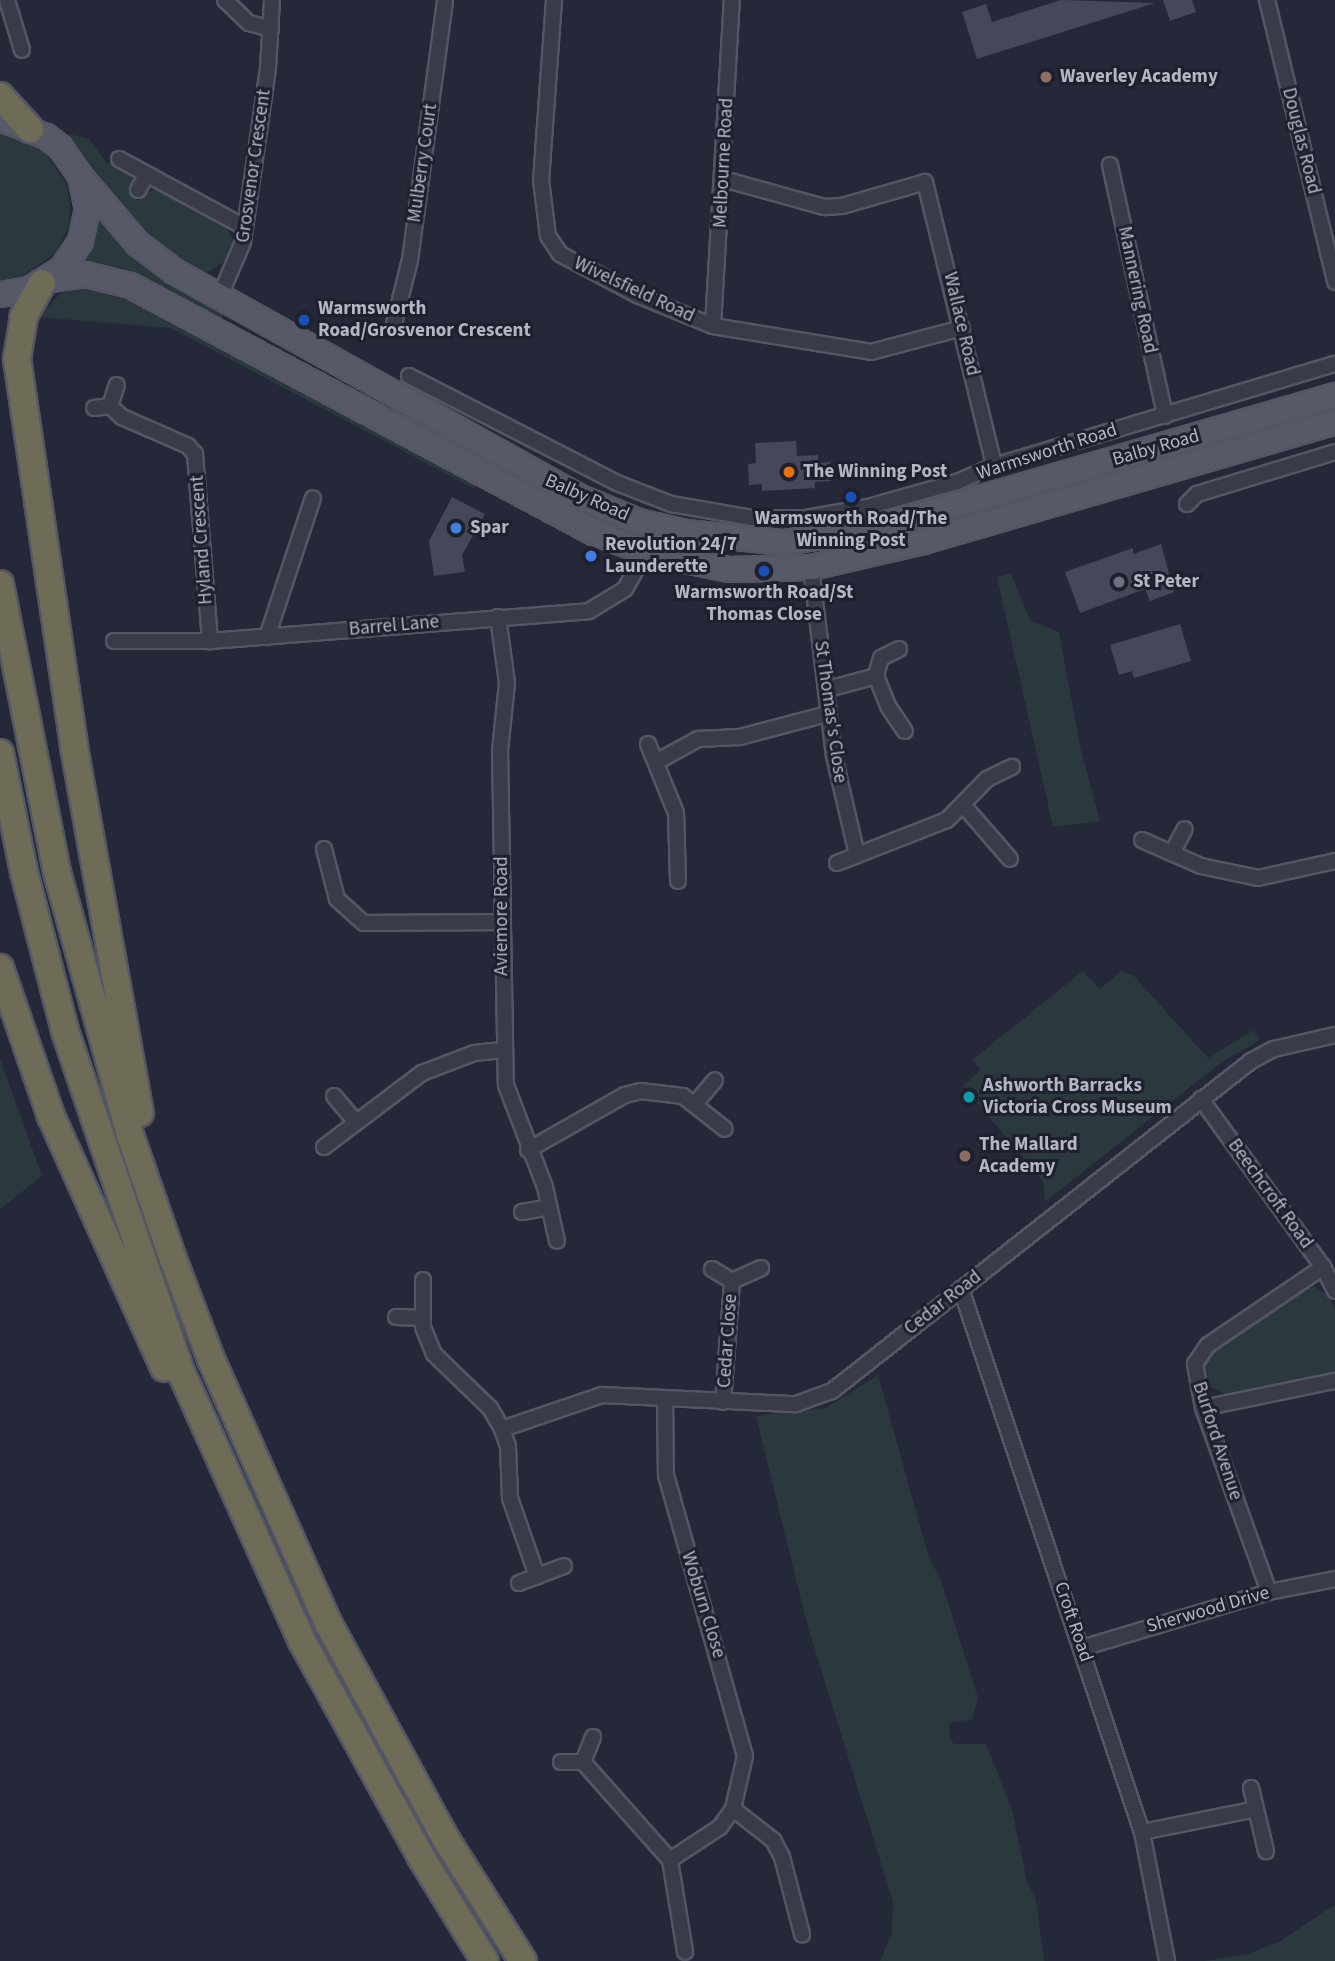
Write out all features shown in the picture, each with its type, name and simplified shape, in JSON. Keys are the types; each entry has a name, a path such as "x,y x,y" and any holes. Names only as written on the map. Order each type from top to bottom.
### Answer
{"highway":[{"path":"0,96 30,129"},
{"path":"46,281 24,316 17,359 45,568 126,1050 174,1229 253,1456"},
{"path":"0,584 57,872 97,1022 173,1259 253,1456 371,1705 447,1841 523,1961"},
{"path":"0,753 44,953 98,1136 155,1305 228,1483"},
{"path":"0,968 51,1116 147,1335 228,1483 343,1719 485,1961"}],"main road":[{"name":"Balby Road","path":"0,118 30,129 60,147 80,176 137,243 219,298 578,496 638,521 734,540 783,542 870,529 1335,395"},
{"path":"46,281 73,255 85,225 80,176"},
{"name":"Balby Road","path":"0,294 46,281 85,274 130,285 521,495 646,552 728,569 811,567 923,541 1335,421"}],"street":[{"path":"7,0 22,50"},
{"path":"225,0 249,23 271,29"},
{"name":"Grosvenor Crescent","path":"219,298 240,255 271,29 272,0"},
{"name":"Mulberry Court","path":"394,324 410,260 444,0"},
{"name":"Wivelsfield Road","path":"554,0 541,180 548,236 560,254 581,268 713,326 871,352 962,328"},
{"name":"Melbourne Road","path":"713,326 732,0"},
{"name":"Douglas Road","path":"1267,0 1335,282"},
{"path":"15,28 31,26"},
{"path":"119,159 244,227"},
{"name":"Mannering Road","path":"1110,165 1165,416"},
{"path":"138,190 147,174"},
{"name":"Wallace Road","path":"723,179 825,207 842,206 925,183 994,466"},
{"name":"Warmsworth Road","path":"409,376 617,483 707,513 752,518 833,515 957,482 994,466 1335,364"},
{"path":"94,408 110,406 117,384"},
{"name":"Hyland Crescent","path":"110,406 122,417 188,446 195,454 210,641"},
{"path":"1187,504 1197,494 1335,452"},
{"path":"267,637 313,498"},
{"name":"Barrel Lane","path":"114,641 210,641 589,611 608,602 625,589 646,552"},
{"name":"St Thomas's Close","path":"811,567 828,689 827,714 857,855"},
{"name":"Aviemore Road","path":"498,618 507,684 500,751 503,1050 512,1110 549,1207 557,1241"},
{"path":"899,649 881,658 876,676 888,706 905,731"},
{"path":"828,689 876,676"},
{"path":"658,761 698,739 740,737 827,714"},
{"path":"648,744 658,761 676,813 678,881"},
{"path":"837,863 932,828 964,806 987,779 1012,766"},
{"path":"964,806 1010,859"},
{"path":"1172,853 1185,829"},
{"path":"1142,840 1200,866 1258,878 1335,861"},
{"path":"324,849 337,899 364,923 502,922"},
{"name":"Cedar Road","path":"502,1429 586,1398 665,1398 796,1404 832,1391 1251,1060 1274,1049 1335,1035"},
{"path":"324,1147 422,1073 474,1053 503,1050"},
{"path":"695,1104 715,1080"},
{"path":"528,1150 625,1095 663,1091 695,1104 725,1129"},
{"path":"334,1097 356,1122"},
{"name":"Beechcroft Road","path":"1201,1098 1323,1267 1335,1291"},
{"path":"522,1212 549,1207"},
{"name":"Burford Avenue","path":"1269,1592 1203,1408 1195,1373 1200,1354 1323,1267"},
{"name":"Cedar Close","path":"732,1281 761,1268"},
{"name":"Cedar Close","path":"712,1269 732,1281"},
{"path":"423,1280 423,1318 434,1354 491,1408 502,1429 508,1446 510,1498 537,1576"},
{"name":"Cedar Close","path":"723,1402 732,1281"},
{"name":"Croft Road","path":"961,1289 1142,1832 1167,1961"},
{"path":"396,1317 423,1318"},
{"path":"1203,1408 1335,1381"},
{"name":"Woburn Close","path":"665,1398 666,1475 741,1733 745,1756 733,1809 705,1840 670,1860"},
{"path":"519,1583 564,1566"},
{"name":"Sherwood Drive","path":"1082,1647 1269,1592 1335,1579"},
{"path":"583,1762 593,1737"},
{"path":"561,1762 583,1762 670,1860 685,1952"},
{"path":"1251,1788 1266,1851"},
{"path":"1142,1832 1256,1808"},
{"path":"733,1809 774,1840 782,1857 802,1934"}],"shaded area":[{"path":"0,132 43,150 66,183 70,203 69,225 55,254 16,280 0,281"},
{"path":"69,134 89,139 106,162 130,175 134,181 129,195 139,201 146,192 159,189 225,225 234,242 229,258 206,273 178,263 135,226"},
{"path":"94,213 168,279 224,313 221,321 121,268 78,262"},
{"path":"92,286 117,289 470,478 477,490 171,328 38,317 61,293"},
{"path":"1011,573 1030,620 1059,632 1080,746 1100,821 1053,827 997,577"},
{"path":"1083,971 1100,989 1121,971 1134,976 1208,1058 1254,1030 1260,1040 1223,1061 1045,1202 1043,1181 963,1086 981,1070 972,1060"},
{"path":"0,1059 42,1176 0,1209"},
{"path":"1315,1287 1329,1296 1335,1310 1335,1373 1228,1395 1206,1385 1202,1368 1213,1349 1304,1288"},
{"path":"878,1375 929,1558 941,1580 978,1698 972,1719 950,1723 949,1737 954,1744 986,1744 1012,1810 1027,1881 1036,1900 1044,1961 880,1961 892,1933 893,1902 807,1624 756,1416 826,1408"},
{"path":"1335,1905 1335,1961 1204,1961 1248,1954 1280,1941"}],"building":[{"path":"1061,0 1155,3 977,59 962,12 986,4 992,22"},
{"path":"1163,0 1192,0 1196,12 1170,21"},
{"name":"The Winning Post","path":"796,441 797,456 818,455 818,463 830,462 831,481 815,482 815,488 762,491 762,484 749,485 748,464 756,463 755,443"},
{"name":"Spar","path":"452,497 485,514 462,555 465,572 434,576 429,541"},
{"name":"St Peter","path":"1161,544 1174,592 1150,601 1145,589 1080,613 1065,572 1133,548 1133,554"},
{"path":"1180,624 1191,661 1134,678 1132,671 1119,675 1110,645"}],"place":[{"name":"Waverley Academy","path":"1046,77"},
{"name":"Warmsworth Road/Grosvenor Crescent","path":"304,320"},
{"name":"The Winning Post","path":"789,472"},
{"name":"Warmsworth Road/The Winning Post","path":"851,497"},
{"name":"Spar","path":"456,528"},
{"name":"Revolution 24/7 Launderette","path":"591,556"},
{"name":"Warmsworth Road/St Thomas Close","path":"764,571"},
{"name":"St Peter","path":"1119,582"},
{"name":"Ashworth Barracks Victoria Cross Museum","path":"969,1097"},
{"name":"The Mallard Academy","path":"965,1156"}]}
